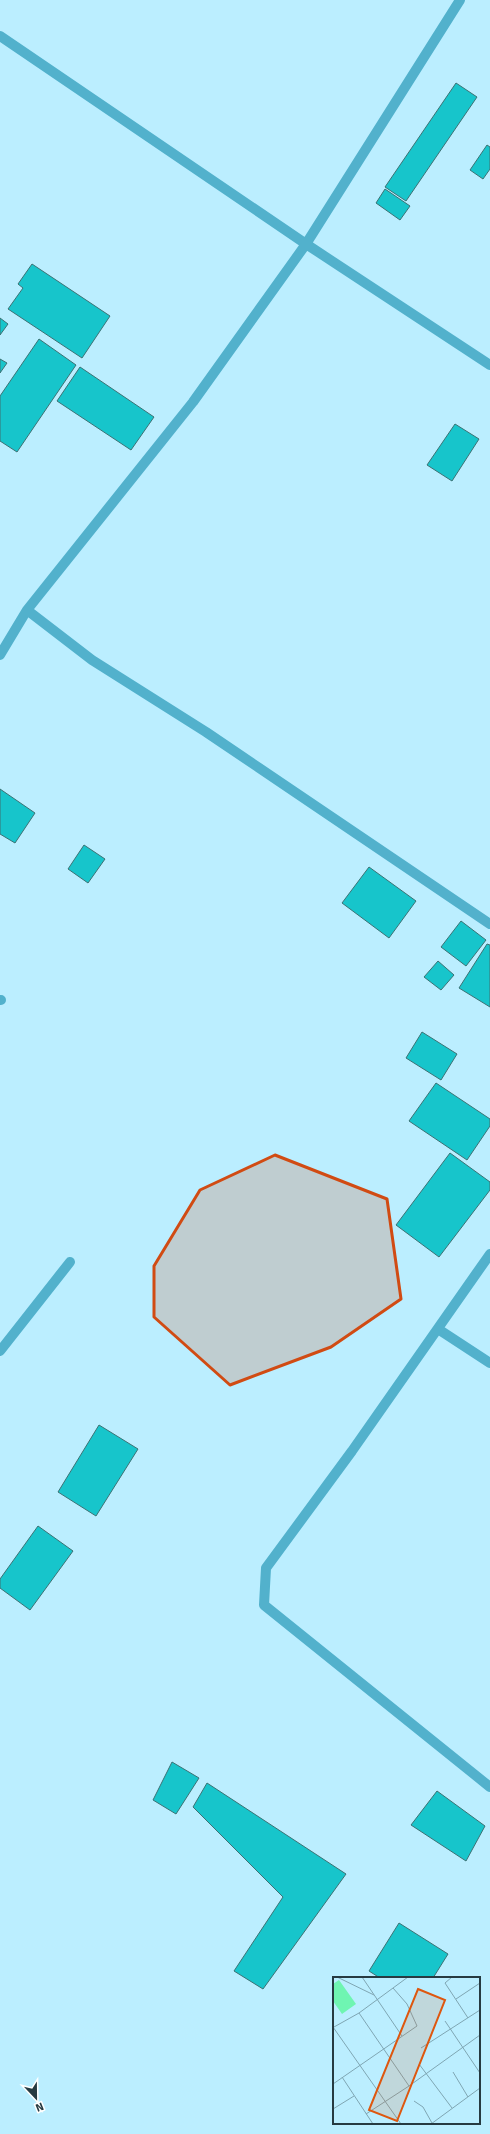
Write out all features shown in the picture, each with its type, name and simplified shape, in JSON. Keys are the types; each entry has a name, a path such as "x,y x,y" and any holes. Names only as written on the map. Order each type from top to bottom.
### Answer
{"street":[{"path":"0,655 27,610 193,402 306,244 460,0"},
{"path":"0,36 306,244 490,365"},
{"path":"27,610 92,660 206,732 490,924"},
{"path":"490,1254 438,1329 266,1568 264,1605 490,1787"},
{"path":"0,1351 70,1262"},
{"path":"438,1329 490,1363"}],"highlighted area":[{"path":"275,1155 387,1199 401,1299 331,1347 230,1385 154,1317 154,1266 200,1190"}],"building":[{"path":"456,83 477,97 406,201 385,187"},
{"path":"487,145 490,147 490,169 483,179 470,170"},
{"path":"385,189 410,206 400,220 376,203"},
{"path":"32,264 110,316 82,358 8,309 23,288 18,284"},
{"path":"0,318 8,324 0,335"},
{"path":"39,339 76,365 17,452 0,441 0,396"},
{"path":"0,359 7,363 0,373"},
{"path":"80,367 154,417 131,450 57,401"},
{"path":"455,424 479,439 452,481 427,465"},
{"path":"0,789 35,813 15,843 0,834"},
{"path":"84,845 105,859 88,883 68,869"},
{"path":"369,867 416,901 389,938 342,903"},
{"path":"461,921 486,940 466,966 441,947"},
{"path":"487,944 490,945 490,1007 459,988"},
{"path":"438,961 454,975 441,990 424,977"},
{"path":"422,1032 457,1054 441,1080 406,1058"},
{"path":"436,1083 490,1119 490,1126 467,1160 409,1121"},
{"path":"450,1153 490,1182 490,1190 439,1257 396,1225"},
{"path":"99,1425 138,1449 96,1516 58,1492"},
{"path":"38,1526 73,1551 30,1610 0,1588 0,1579"},
{"path":"172,1762 199,1778 176,1814 153,1800"},
{"path":"207,1783 346,1874 263,1989 234,1971 283,1897 193,1807"},
{"path":"437,1791 485,1826 466,1861 411,1825"},
{"path":"399,1923 448,1954 434,1977 378,1977 369,1971"}]}
